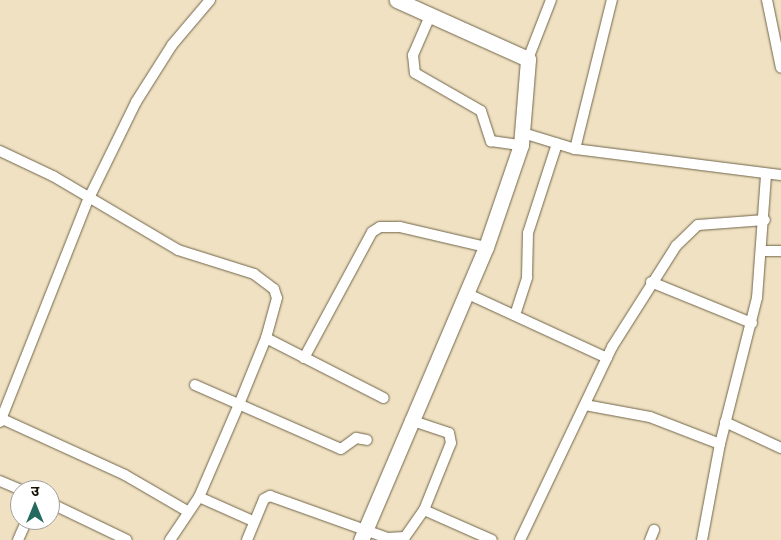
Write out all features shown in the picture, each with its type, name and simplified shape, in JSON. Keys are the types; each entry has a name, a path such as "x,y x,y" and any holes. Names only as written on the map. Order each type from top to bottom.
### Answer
{"street":[{"path":"187,511 140,483 0,420 88,200 152,75 210,0"},
{"path":"363,534 410,420 468,294 486,248 522,139 528,59 551,0"},
{"path":"575,149 612,0"},
{"path":"767,0 781,68"},
{"path":"398,1 528,59"},
{"path":"430,16 413,55 415,73 482,111 491,141 522,139 557,144 575,149 781,176"},
{"path":"515,315 527,277 528,233 557,144"},
{"path":"0,151 53,176 88,200 178,250 266,281 277,298 266,338 198,497 187,511 170,540"},
{"path":"702,540 720,444 752,323 764,251 766,174"},
{"path":"520,540 607,358 651,282 686,233 698,225 765,220"},
{"path":"304,358 372,232 380,227 400,227 486,248"},
{"path":"764,251 781,252"},
{"path":"651,282 752,323"},
{"path":"468,294 607,358"},
{"path":"266,338 384,398"},
{"path":"195,385 240,402 341,449 356,438 367,440"},
{"path":"585,405 650,418 720,444"},
{"path":"247,540 253,521 264,500 278,496 363,534 399,539 424,510 451,437 410,420"},
{"path":"726,422 781,448"},
{"path":"198,497 253,521"},
{"path":"60,508 127,540"},
{"path":"424,510 492,540"},
{"path":"650,540 654,530"}]}
